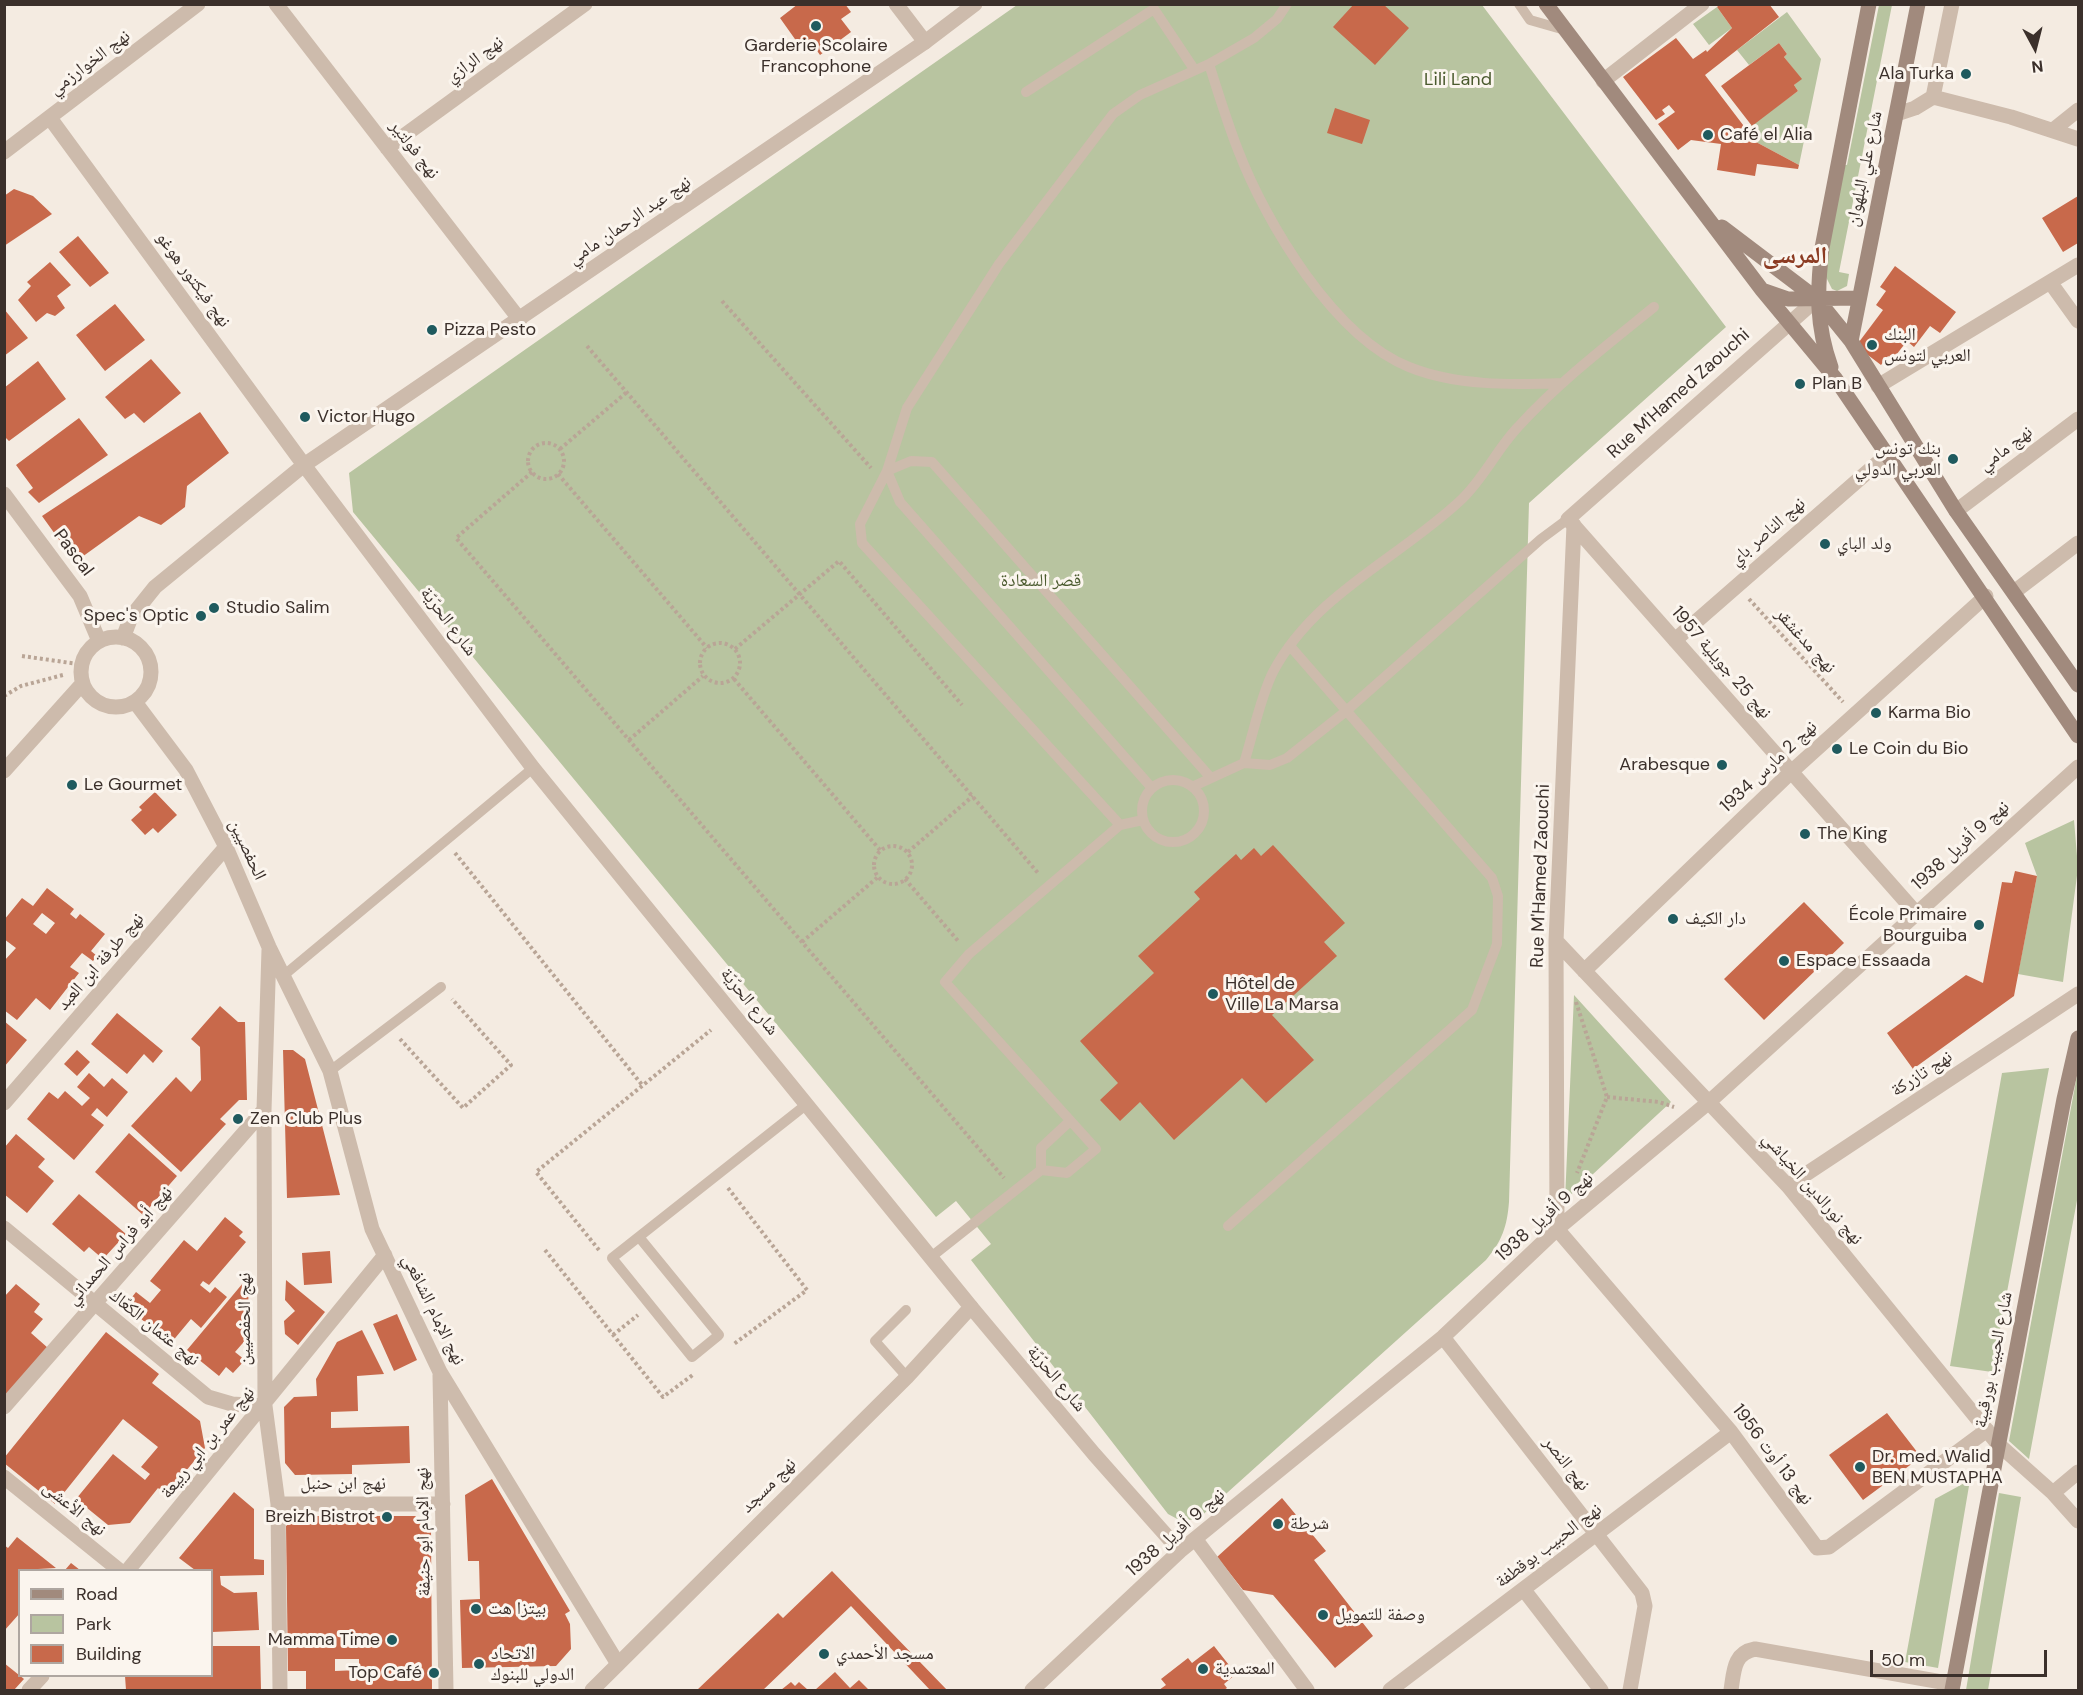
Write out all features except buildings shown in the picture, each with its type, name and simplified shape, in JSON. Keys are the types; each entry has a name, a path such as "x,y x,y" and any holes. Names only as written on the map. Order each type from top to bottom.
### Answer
{"main road":[{"path":"1546,4 1762,290 1835,378 1986,596 2079,736"},
{"name":"شارع علي البلهوان","path":"1835,378 1820,331 1816,299 1822,248 1869,4"},
{"name":"شارع علي البلهوان","path":"1851,341 1918,4"},
{"path":"1708,216 1816,299 1851,341 1956,511 2079,685"},
{"path":"1762,290 1788,299 1858,298"},
{"name":"شارع الحبيب بورقيبة","path":"1953,1687 1998,1444 2079,1038"}],"street":[{"name":"نهج الخوارزمي","path":"4,152 198,4"},
{"name":"نهج فولتير","path":"276,4 520,320"},
{"name":"نهج الرازي","path":"387,148 585,4"},
{"path":"896,4 925,42"},
{"name":"نهج عبد الرحمان مامي","path":"123,638 131,616 155,587 304,465 925,42 975,4"},
{"path":"1603,81 1701,4"},
{"path":"1933,97 1952,4"},
{"path":"1897,114 1915,108 1933,97 2079,139"},
{"path":"2053,130 2079,110"},
{"name":"نهج فيكتور هوغو","path":"50,118 304,465"},
{"path":"1878,386 2079,265"},
{"path":"2050,282 2079,321"},
{"path":"1790,322 1816,299"},
{"name":"Rue M'Hamed Zaouchi","path":"1557,1229 1556,941 1571,522 1790,322"},
{"name":"نهج مامي","path":"1956,511 2079,418"},
{"name":"نهج الناصر باي","path":"1675,640 1888,454"},
{"name":"شارع الحرّيّة","path":"304,465 533,768 971,1307 1094,1454 1180,1551"},
{"name":"Pascal","path":"4,494 80,596 99,642"},
{"name":"نهج 25 جويلية 1957","path":"1571,522 1916,913"},
{"path":"2014,592 2079,543"},
{"name":"نهج 2 مارس 1934","path":"1584,971 1791,772 1986,596"},
{"path":"4,771 82,673 87,652 99,642 110,638 123,638 136,643 146,653 151,666 150,680 145,692 135,702 123,706 109,706 96,701 82,673"},
{"name":"الحفصيين","path":"135,702 186,770 226,847 269,947"},
{"name":"نهج 9 أفريل 1938","path":"1032,1690 1180,1551 1443,1337 1557,1229 1709,1102 2079,767"},
{"name":"نهج طرفة ابن العبد","path":"4,1102 226,847"},
{"name":"نهج نورالدين الخياشي","path":"1556,941 1788,1186 1998,1444 2053,1493 2079,1521"},
{"name":"نهج الإمام الشافعي","path":"269,947 330,1071 372,1229 440,1372 618,1664"},
{"name":"نهج الحفصيين","path":"269,947 264,1110 265,1406 278,1504 280,1690"},
{"name":"نهج تازركة","path":"1788,1186 2079,994"},
{"name":"نهج أبو فراس الحمداني","path":"4,1407 264,1110"},
{"name":"نهج عثمان الكعّاك","path":"4,1228 94,1306 208,1397 232,1404 265,1406"},
{"name":"نهج 13 أوت 1956","path":"1557,1229 1731,1432 1818,1548 1823,1549 1987,1430"},
{"name":"نهج عمر بن ابي ربيعة","path":"129,1569 265,1406 385,1255"},
{"name":"نهج مسجد","path":"592,1690 907,1377 971,1307"},
{"name":"نهج النصر","path":"1443,1337 1644,1599 1630,1690"},
{"name":"نهج الإمام ابو حنيفة","path":"440,1372 446,1690"},
{"name":"نهج الحبيب بوقطفة","path":"1390,1690 1731,1432"},
{"path":"2053,1493 2079,1472"},
{"name":"نهج الأعشى","path":"4,1477 118,1569"},
{"name":"نهج ابن حنبل","path":"278,1504 443,1504"},
{"path":"1196,1539 1307,1690"},
{"path":"1524,1590 1601,1690"},
{"path":"1731,1690 1737,1659 1744,1651 1755,1649 1953,1687"},
{"path":"29,1690 41,1677"}],"lane":[{"path":"1120,825 862,543 860,524 887,471 907,408 999,264 1113,114 1140,95 1209,64 1254,38 1277,19 1287,4"},
{"path":"1519,4 1530,20 1565,30"},
{"path":"1026,92 1154,9 1194,69"},
{"path":"1209,64 1238,151 1266,208 1294,255 1334,312 1368,344 1409,367 1454,378 1497,385 1562,383"},
{"path":"1244,763 1272,674 1290,646 1334,597 1417,537 1464,498 1516,428 1562,383 1654,307"},
{"path":"887,471 911,461 932,462 1210,778"},
{"path":"887,471 900,502 1151,787"},
{"path":"1194,786 1244,763 1270,765 1287,758 1345,712 1541,539 1571,522"},
{"path":"1228,1226 1472,1010 1497,944 1498,896 1492,878 1345,712 1290,646"},
{"path":"283,976 533,768"},
{"path":"1174,779 1194,786 1204,801 1205,816 1196,832 1181,842 1158,839 1143,820 1143,801 1151,787 1174,779"},
{"path":"931,1257 1041,1170 1067,1173 1096,1149 945,982 969,954 1120,825 1143,820"},
{"path":"330,1071 441,987"},
{"path":"639,1237 719,1335 692,1357 612,1258 807,1104"},
{"path":"1041,1170 1041,1148 1070,1121"},
{"path":"906,1310 875,1341 907,1377"}],"path":[{"path":"722,301 869,468 887,471"},
{"path":"587,345 1050,887"},
{"path":"560,449 627,392"},
{"path":"548,443 560,449 564,462 558,474 544,479 532,472 528,459 534,447 548,443"},
{"path":"532,472 456,538 1014,1190"},
{"path":"558,474 706,648"},
{"path":"735,650 839,561 962,705"},
{"name":"نهج مدغشقر","path":"1737,586 1854,714"},
{"path":"722,643 735,650 741,665 734,679 718,684 704,676 699,662 706,648 722,643"},
{"path":"22,656 82,673"},
{"path":"4,696 21,686 82,673"},
{"path":"629,740 704,676"},
{"path":"734,679 880,850"},
{"path":"908,852 973,796"},
{"path":"445,841 643,1086"},
{"path":"894,846 908,852 912,867 905,879 891,884 878,877 874,863 880,850 894,846"},
{"path":"802,942 878,877"},
{"path":"905,879 969,954"},
{"path":"1576,1177 1607,1097 1574,995 1584,971"},
{"path":"390,1027 463,1108 511,1065 441,987"},
{"path":"612,1258 604,1256 536,1172 711,1030"},
{"path":"1607,1097 1659,1102 1695,1114"},
{"path":"613,1335 650,1305"}],"green space":[{"name":"قصر السعادة","path":"1017,5 1482,5 1726,327 1529,503 1509,1202 1507,1219 1500,1240 1486,1260 1198,1519 1181,1521 1168,1514 971,1260 991,1244 956,1201 936,1217 353,512 349,473"},
{"path":"1879,5 1892,5 1839,272 1849,274 1847,286 1837,291 1832,289 1823,271 1837,164 1847,165"},
{"path":"1717,7 1732,28 1709,45 1693,24"},
{"path":"1787,12 1821,59 1799,165 1756,142 1746,129 1798,91 1794,85 1801,79 1784,57 1787,54 1779,43 1749,65 1737,50"},
{"path":"2074,820 2078,868 2063,982 2018,974 2037,876 2025,843"},
{"path":"1574,995 1671,1102 1565,1200"},
{"path":"2049,1068 1992,1372 1950,1366 2002,1073"},
{"path":"2078,1070 2078,1195 2029,1459 2009,1441"},
{"path":"1970,1480 1938,1668 1905,1662 1935,1499"},
{"path":"1999,1493 2021,1497 1988,1690 1966,1690"}],"place":[{"name":"Garderie Scolaire Francophone","path":"816,26"},
{"name":"Ala Turka","path":"1966,74"},
{"name":"Café el Alia","path":"1708,135"},
{"name":"Pizza Pesto","path":"432,330"},
{"name":"البنك العربي لتونس","path":"1872,345"},
{"name":"Plan B","path":"1800,384"},
{"name":"Victor Hugo","path":"305,417"},
{"name":"بنك تونس العربي الدولي","path":"1953,459"},
{"name":"ولد الباي","path":"1825,544"},
{"name":"Studio Salim","path":"214,608"},
{"name":"Spec's Optic","path":"201,616"},
{"name":"Karma Bio","path":"1876,713"},
{"name":"Le Coin du Bio","path":"1837,749"},
{"name":"Arabesque","path":"1722,765"},
{"name":"Le Gourmet","path":"72,785"},
{"name":"The King","path":"1805,834"},
{"name":"دار الكيف","path":"1673,919"},
{"name":"École Primaire Bourguiba","path":"1979,925"},
{"name":"Espace Essaada","path":"1784,961"},
{"name":"Hôtel de Ville La Marsa","path":"1213,994"},
{"name":"Zen Club Plus","path":"238,1119"},
{"name":"Dr. med. Walid BEN MUSTAPHA","path":"1860,1467"},
{"name":"Breizh Bistrot","path":"387,1517"},
{"name":"شرطة","path":"1278,1524"},
{"name":"بيتزا هت","path":"476,1609"},
{"name":"وصفة للتمويل","path":"1323,1615"},
{"name":"Mamma Time","path":"392,1640"},
{"name":"مسجد الأحمدي","path":"824,1654"},
{"name":"الاتحاد الدولي للبنوك","path":"479,1664"},
{"name":"المعتمدية","path":"1203,1669"},
{"name":"Top Café","path":"434,1673"}],"district":[{"name":"المرسى","path":"1795,257"}],"park label":[{"name":"Lili Land","path":"1458,80"}]}
